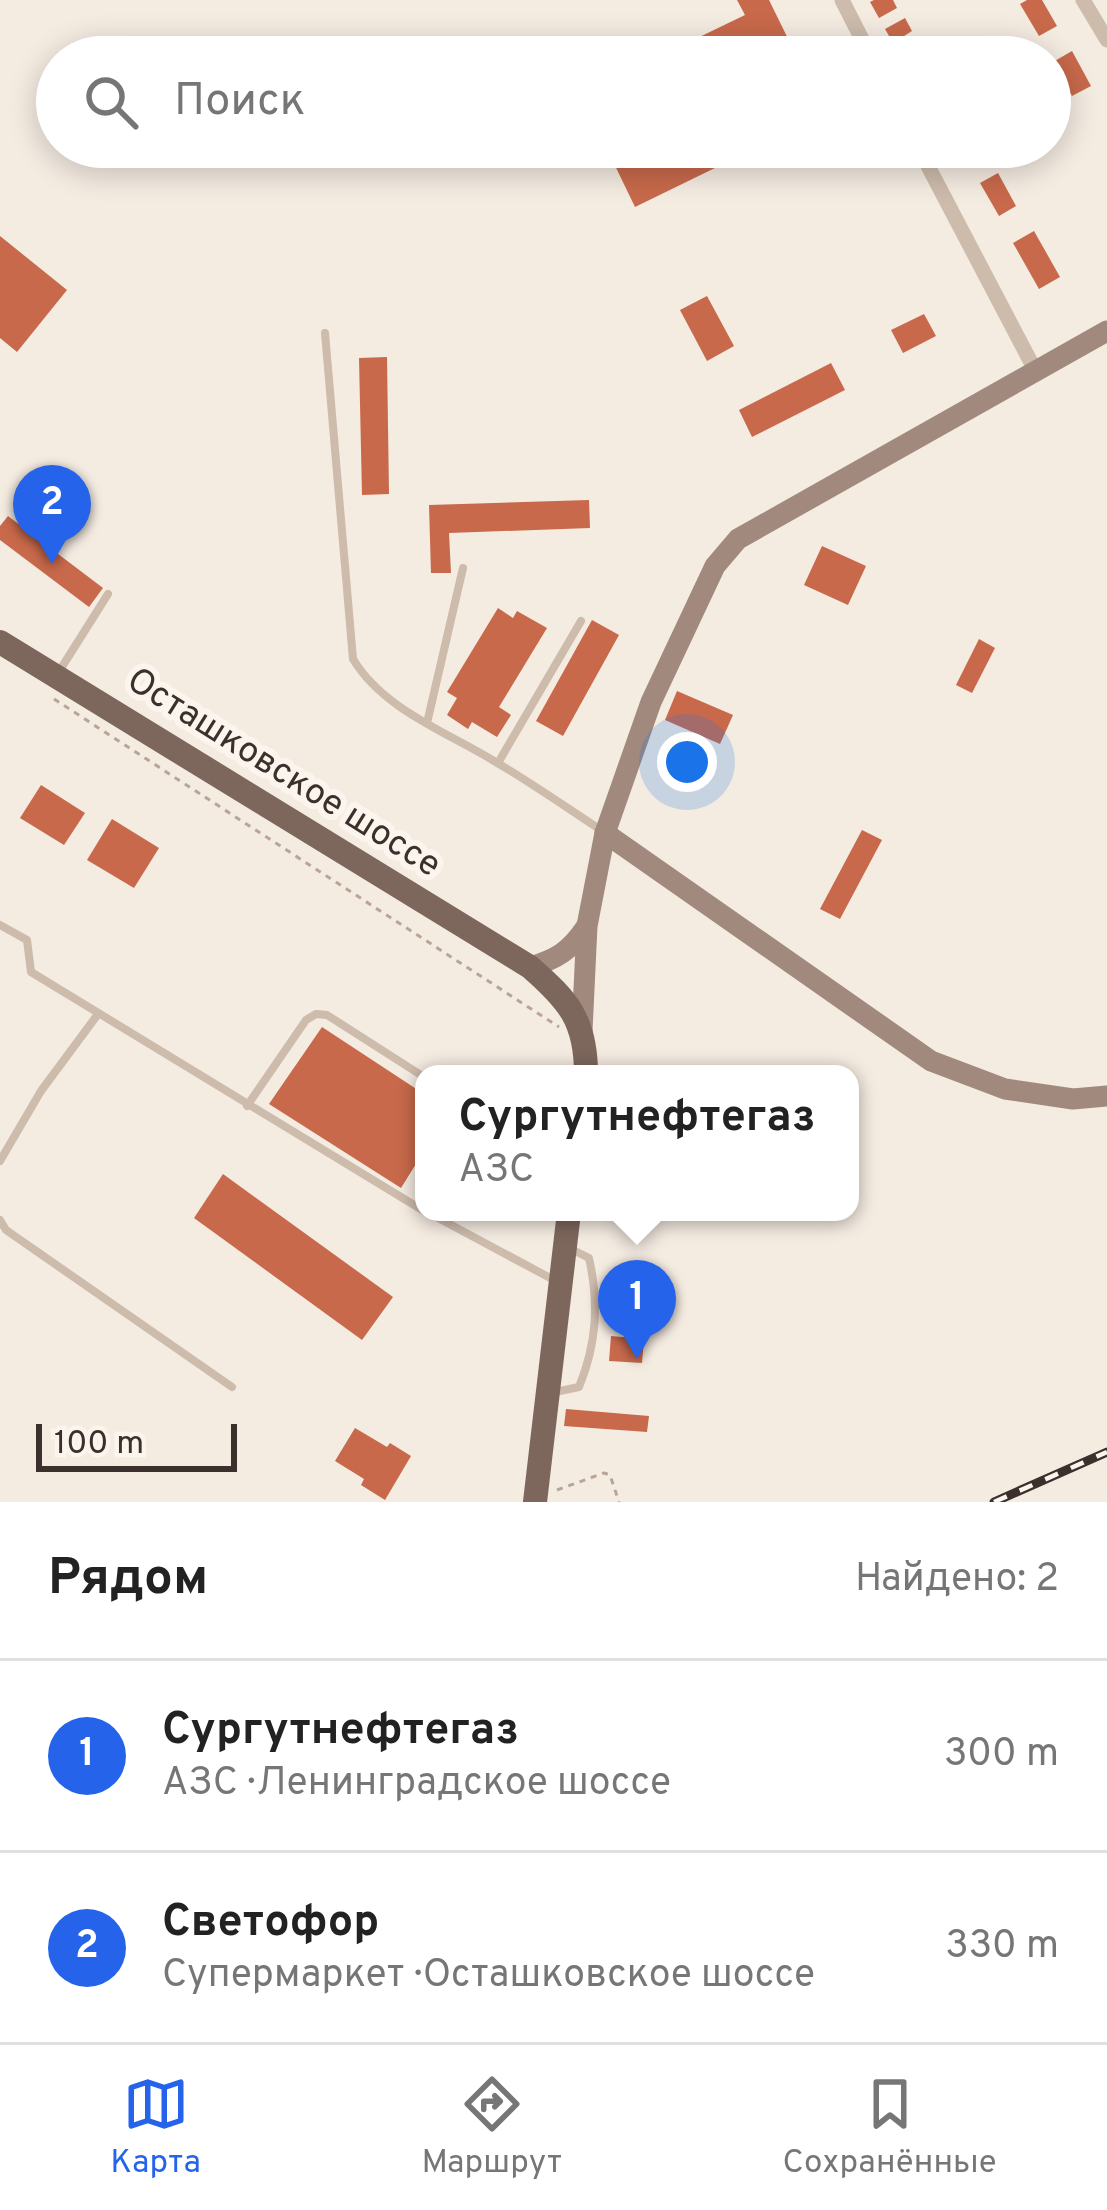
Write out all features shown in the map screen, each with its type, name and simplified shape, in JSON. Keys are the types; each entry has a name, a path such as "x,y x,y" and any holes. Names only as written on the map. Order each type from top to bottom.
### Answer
{"main road":[{"name":"Осташковское шоссе","path":"0,642 52,686 530,967 559,992 584,1038"},
{"path":"584,1038 586,1065"},
{"path":"536,1497 568,1221"}],"street":[{"path":"842,0 860,36"},
{"path":"1083,0 1107,40"},
{"path":"929,168 1035,370"},
{"path":"584,1038 586,926 605,833 651,702 716,566 738,539 1107,331"},
{"path":"605,833 932,1060 1004,1089 1073,1099 1107,1096"},
{"path":"530,967 557,959 574,946 586,926"}],"lane":[{"path":"325,333 353,658 368,683 605,833"},
{"path":"428,723 464,568"},
{"path":"52,686 108,594"},
{"path":"498,763 581,621"},
{"path":"0,925 27,940 31,972 415,1205"},
{"path":"0,1161 41,1091 98,1014"},
{"path":"248,1106 306,1020 316,1015 327,1015 415,1070"},
{"path":"0,1220 6,1230 232,1387"},
{"path":"444,1221 560,1283"},
{"path":"548,1394 579,1387 592,1356 597,1296 589,1258 565,1246"}],"path":[{"path":"52,686 584,1038"},
{"path":"536,1497 604,1473 610,1475 620,1502"}],"building":[{"path":"737,0 769,0 787,36 702,36 745,15"},
{"path":"893,0 897,8 879,18 870,2"},
{"path":"1042,0 1057,26 1039,36 1020,4"},
{"path":"905,18 912,31 889,36 885,29"},
{"path":"1071,52 1091,86 1072,96 1071,94"},
{"path":"616,168 715,168 635,207"},
{"path":"998,173 1016,206 999,216 980,183"},
{"path":"1034,231 1060,277 1039,289 1013,243"},
{"path":"0,236 67,290 17,352 0,338"},
{"path":"707,296 734,346 707,361 680,310"},
{"path":"924,314 936,336 903,353 891,330"},
{"path":"387,357 389,494 362,495 359,358"},
{"path":"831,363 845,390 752,437 739,410"},
{"path":"589,500 590,528 449,533 451,573 431,573 429,505"},
{"path":"8,516 103,588 89,607 0,540 0,526"},
{"path":"822,546 866,566 848,605 804,585"},
{"path":"498,608 513,618 517,611 547,628 499,707 511,715 497,737 472,722 468,729 447,715 457,698 447,692"},
{"path":"592,620 619,635 563,736 536,721"},
{"path":"979,639 995,648 972,693 956,685"},
{"path":"677,691 733,715 720,744 665,720"},
{"path":"41,785 85,813 64,845 20,818"},
{"path":"112,819 159,848 134,888 87,860"},
{"path":"862,830 882,840 840,919 820,909"},
{"path":"322,1027 415,1088 415,1165 401,1188 269,1104"},
{"path":"223,1174 393,1297 362,1340 194,1218"},
{"path":"611,1336 644,1339 642,1363 609,1361"},
{"path":"566,1409 649,1416 647,1432 564,1426"},
{"path":"355,1428 411,1456 385,1500 361,1485 364,1479 335,1461"}],"railway":[{"path":"994,1502 1107,1452"}],"place":[{"name":"Светофор","path":"52,564"},
{"name":"Сургутнефтегаз","path":"637,1359"}]}
